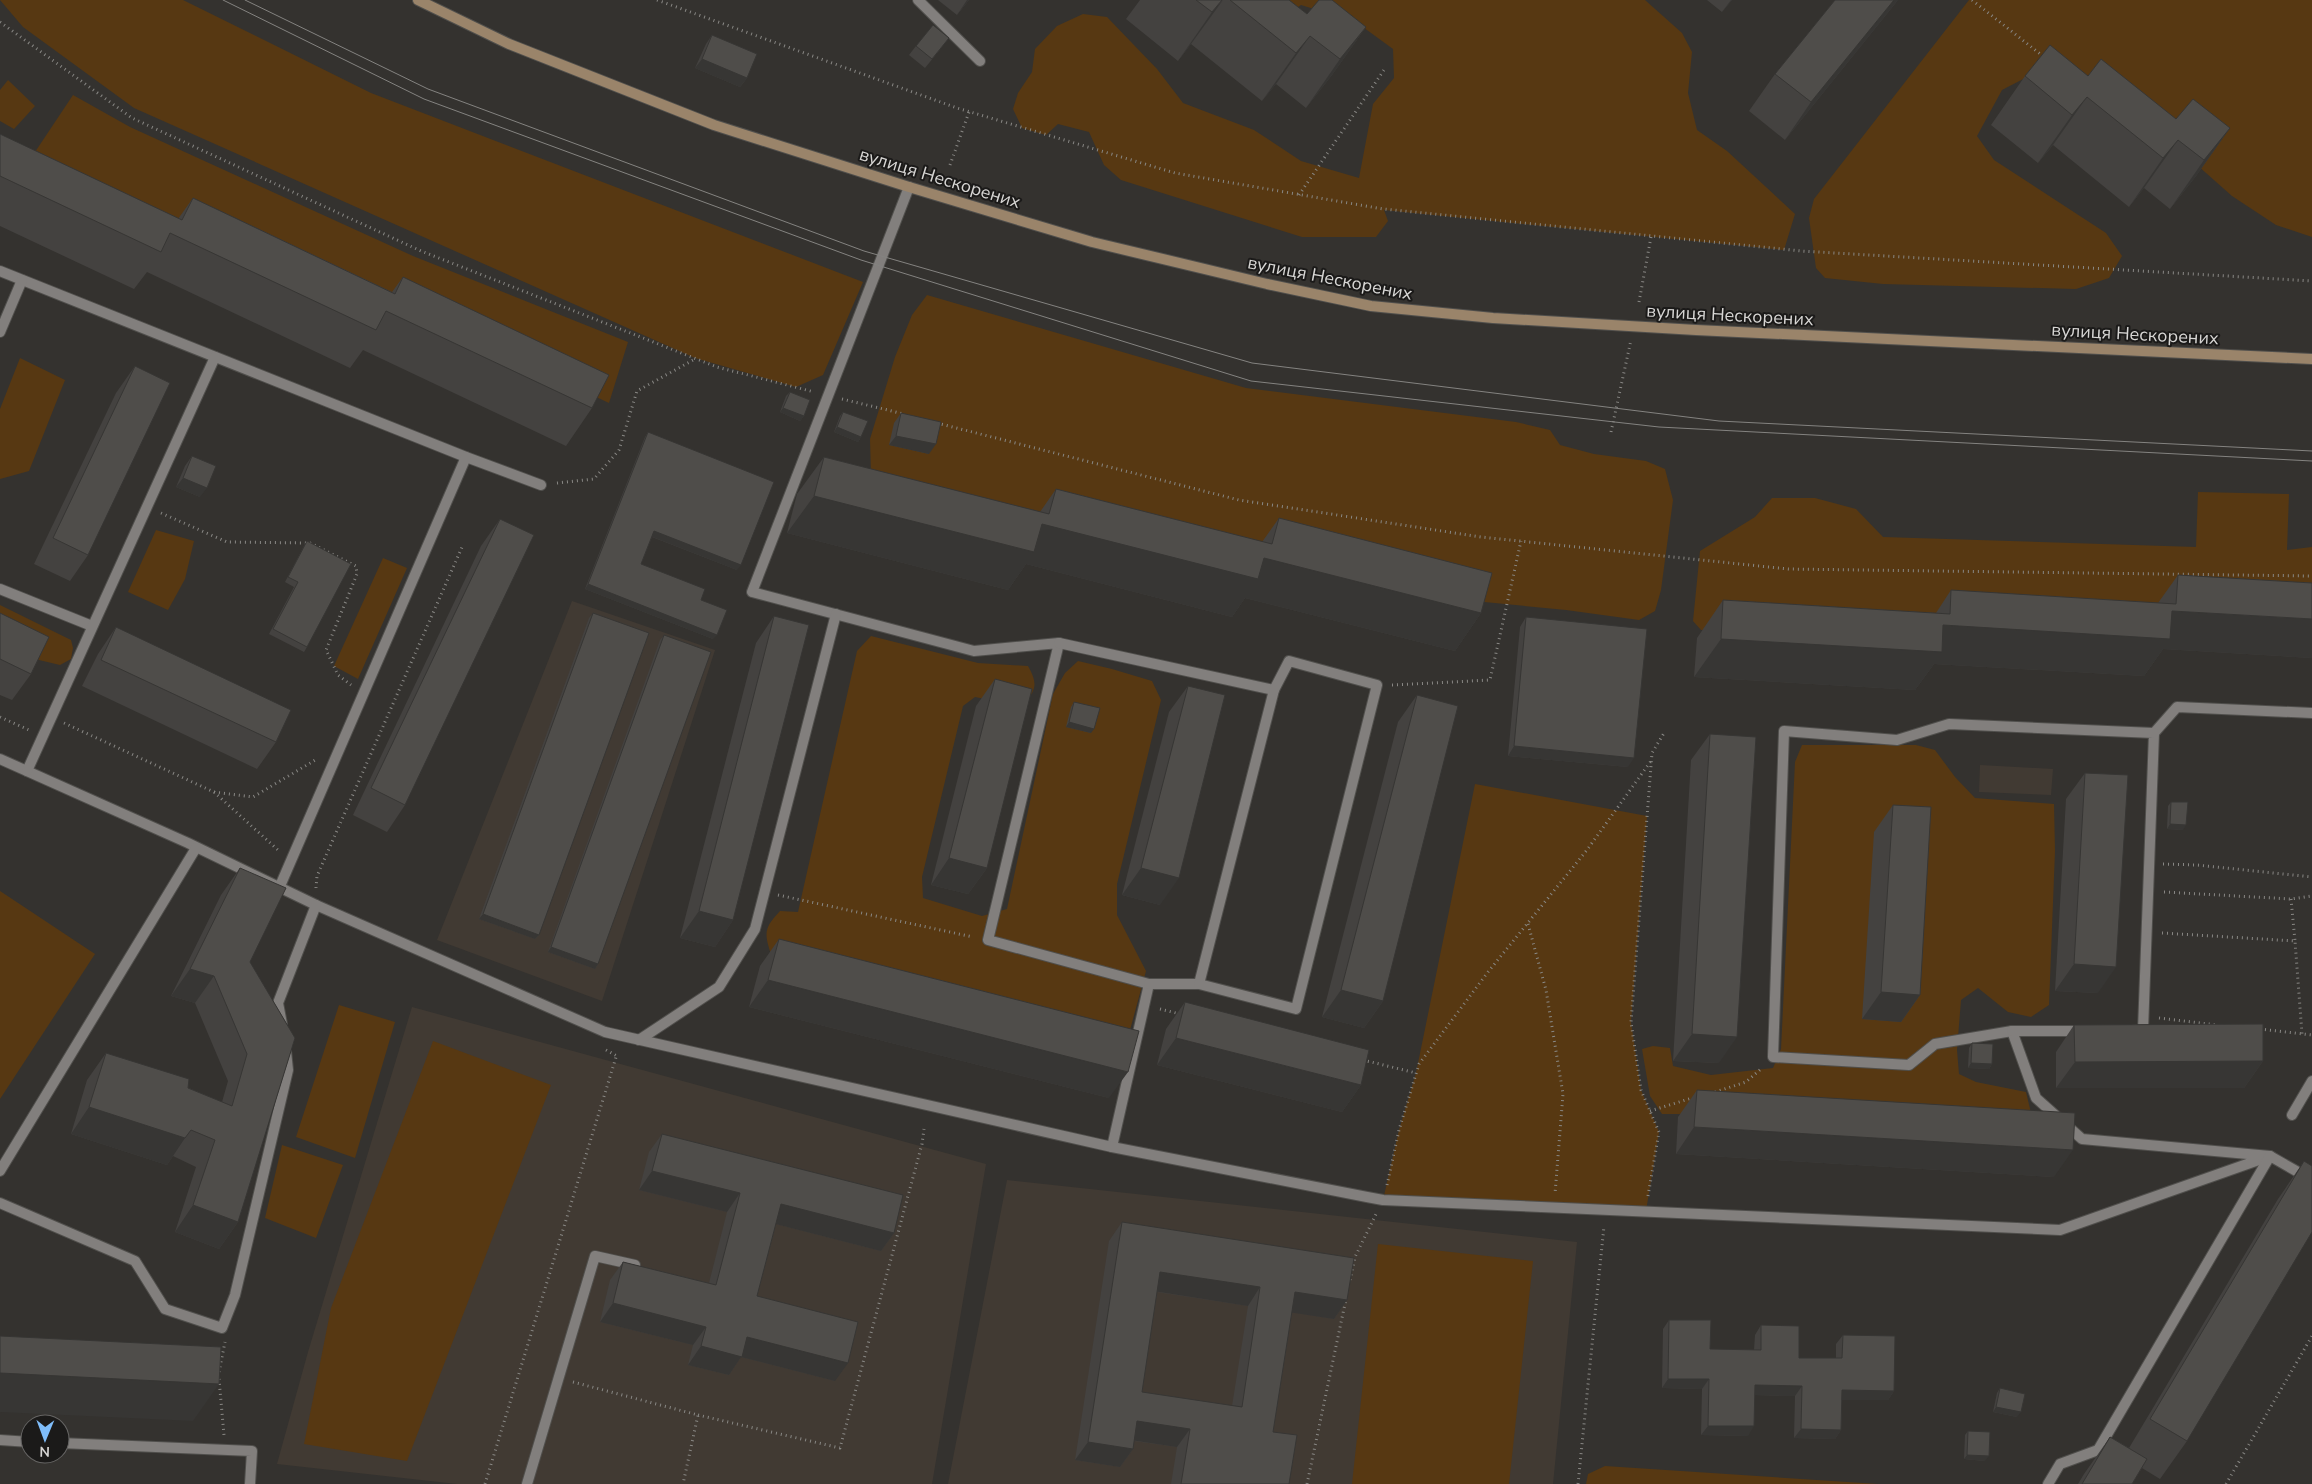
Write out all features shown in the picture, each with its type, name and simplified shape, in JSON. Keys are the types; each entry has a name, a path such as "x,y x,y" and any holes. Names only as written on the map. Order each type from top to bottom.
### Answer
{"main road":[{"name":"вулиця Нескорених","path":"418,0 509,44 714,125 909,187 1092,242 1268,284 1371,306 1493,318 1669,328 2312,359"}],"lane":[{"path":"918,0 980,61"},
{"path":"909,187 752,592 974,651 1059,643 1274,690"},
{"path":"0,271 215,358 541,485"},
{"path":"0,332 22,280"},
{"path":"27,771 215,358"},
{"path":"280,886 466,457"},
{"path":"0,589 92,626"},
{"path":"639,1040 719,987 755,929 836,614"},
{"path":"1059,643 988,940 1149,984 1199,984 1296,1009 1377,685 1289,661 1274,690 1199,984"},
{"path":"2124,1030 2143,1030 2154,733 2177,707 2312,713"},
{"path":"2096,1030 2012,1032 1935,1044 1909,1065 1773,1057 1784,731 1897,740 1949,724 2154,733"},
{"path":"0,759 280,886 316,905 604,1032 1112,1147 1383,1200 2060,1230 2270,1156"},
{"path":"0,1171 196,848"},
{"path":"0,1203 135,1261 165,1309 222,1328 235,1295 288,1070 278,1003 316,905"},
{"path":"1112,1147 1149,984"},
{"path":"2012,1032 2036,1098 2082,1139 2270,1156 2312,1180"},
{"path":"2292,1115 2312,1081"},
{"path":"2048,1484 2060,1464 2098,1450 2270,1156"},
{"path":"526,1484 560,1379 595,1256 648,1268"},
{"path":"0,1440 20,1441"},
{"path":"70,1443 252,1451 250,1484"}],"path":[{"path":"657,0 969,112 1175,173 1403,213 1801,252 2312,281"},
{"path":"1972,0 2049,62"},
{"path":"0,22 132,118 421,251 717,367 905,415"},
{"path":"1299,195 1386,67"},
{"path":"950,165 969,112"},
{"path":"1639,302 1651,237"},
{"path":"1611,432 1631,340"},
{"path":"541,485 594,479 619,450 637,391 695,358"},
{"path":"933,422 1239,500 1471,536 1788,569 2312,576"},
{"path":"146,506 227,542 310,543 356,566 357,574 326,650 338,675 363,695"},
{"path":"1377,685 1490,680 1521,541"},
{"path":"316,905 317,876 463,545"},
{"path":"0,717 44,736"},
{"path":"52,717 214,792 291,862"},
{"path":"1646,1211 1659,1132 1640,1090 1631,1022 1652,753 1664,732"},
{"path":"214,792 253,797 341,745"},
{"path":"1349,1285 1355,1257 1383,1200 1399,1130 1419,1064 1587,850 1651,762"},
{"path":"2149,864 2196,865 2312,877"},
{"path":"2148,891 2291,899 2312,896"},
{"path":"764,892 988,940"},
{"path":"2291,899 2302,1034"},
{"path":"1528,923 1546,990 1563,1094 1554,1207"},
{"path":"2147,932 2295,941"},
{"path":"1144,1005 1183,1015"},
{"path":"2143,1017 2223,1025"},
{"path":"2252,1029 2312,1035"},
{"path":"485,1484 622,1036"},
{"path":"599,1047 616,1056"},
{"path":"1711,1093 1746,1082 1773,1057"},
{"path":"1361,1059 1416,1073"},
{"path":"1650,1111 1694,1098"},
{"path":"560,1379 698,1415 840,1448 922,1144 924,1129"},
{"path":"1578,1484 1606,1209"},
{"path":"1307,1484 1347,1295"},
{"path":"222,1328 227,1332 218,1374 226,1450"},
{"path":"2226,1484 2312,1336"},
{"path":"213,1355 222,1356"},
{"path":"683,1484 698,1415"}],"shaded area":[{"path":"0,0 183,0 371,93 863,282 823,375 796,387 695,358 134,108 23,27"},
{"path":"1203,0 1645,0 1682,33 1692,52 1688,93 1697,130 1727,151 1795,214 1784,250 1384,210 1388,221 1376,237 1302,237 1121,180 1104,165 1089,132 1058,124 1046,135 1022,128 1013,109 1018,93 1032,72 1035,49 1057,26 1083,14 1107,17 1157,69 1183,103 1254,130 1301,161 1359,178 1373,104 1394,78 1393,49 1356,22 1301,5 1273,25"},
{"path":"1969,0 2312,0 2312,237 2276,225 2232,196 2179,149 2027,77 2002,90 1977,136 1994,160 2106,233 2122,256 2109,278 2076,289 1883,284 1825,278 1816,268 1809,218 1814,199"},
{"path":"8,80 35,106 14,129 0,121 0,90"},
{"path":"73,95 130,127 413,256 628,342 609,403 406,308 25,167"},
{"path":"927,295 1246,388 1516,422 1550,430 1560,445 1594,454 1646,461 1665,469 1673,500 1661,590 1655,611 1639,620 1566,610 1474,601 1230,562 871,475 870,439 895,357 912,315"},
{"path":"20,358 65,380 29,471 0,479 0,409"},
{"path":"2198,492 2289,494 2287,550 2312,547 2312,615 1894,641 1701,630 1693,621 1700,551 1755,517 1772,498 1815,498 1856,509 1883,537 2196,547"},
{"path":"156,530 194,541 185,579 168,610 128,592"},
{"path":"383,558 407,568 358,679 334,666"},
{"path":"572,601 715,650 602,1001 437,940"},
{"path":"0,605 71,640 73,648 71,659 60,665 39,660 0,641"},
{"path":"871,636 978,663 1028,666 1031,672 1034,683 1033,691 1021,706 975,697 963,706 922,877 923,898 982,916 1007,909 1053,694 1065,673 1078,661 1152,681 1161,700 1117,884 1117,915 1146,971 1130,1030 771,954 767,941 767,931 771,922 780,911 798,912 857,651"},
{"path":"1802,745 1916,745 1935,750 1955,777 1975,798 2054,804 2055,851 2049,1005 2031,1017 2008,1012 1978,988 1961,1000 1957,1050 1959,1074 1976,1082 2026,1092 2031,1113 1662,1114 1650,1096 1642,1049 1653,1046 1670,1048 1673,1066 1711,1075 1773,1068 1781,1049 1795,762"},
{"path":"1980,765 2053,769 2051,795 1979,792"},
{"path":"1475,784 1647,816 1631,1022 1641,1090 1659,1132 1646,1211 1383,1200 1399,1130 1416,1073"},
{"path":"0,891 95,954 0,1099"},
{"path":"339,1005 395,1022 355,1158 296,1137"},
{"path":"412,1007 986,1164 932,1484 457,1484 277,1464 308,1352"},
{"path":"433,1041 551,1085 407,1461 304,1444 331,1308"},
{"path":"282,1145 343,1165 316,1238 265,1218"},
{"path":"1007,1180 1577,1242 1553,1484 948,1484"},
{"path":"1378,1244 1533,1261 1509,1484 1352,1484"},
{"path":"1605,1466 1878,1484 1586,1484 1588,1474"}],"building":[{"path":"1196,0 1222,0 1212,12"},
{"path":"1230,0 1289,0 1307,14 1319,0 1332,0 1366,27 1340,59 1310,36 1296,53"},
{"path":"1835,0 1894,0 1811,102 1775,74"},
{"path":"933,25 949,38 932,59 916,46"},
{"path":"712,35 757,54 747,78 702,59"},
{"path":"2050,45 2088,76 2101,59 2176,119 2193,99 2230,128 2204,160 2178,140 2163,158 2087,97 2072,115 2025,76"},
{"path":"0,134 182,220 193,198 395,294 403,277 609,375 592,408 386,311 376,330 170,233 161,252 0,176"},
{"path":"135,366 170,383 88,555 53,538"},
{"path":"790,392 810,400 804,416 783,408"},
{"path":"843,412 868,421 861,437 837,427"},
{"path":"901,413 941,422 936,444 896,436"},
{"path":"648,432 774,482 741,565 654,531 641,564 705,589 701,600 727,610 717,635 588,584"},
{"path":"192,456 216,466 207,488 183,478"},
{"path":"824,457 1049,514 1056,489 1272,544 1279,518 1492,573 1481,613 1264,558 1258,579 1042,524 1034,552 814,496"},
{"path":"500,519 534,535 405,805 371,788"},
{"path":"307,541 351,564 307,647 273,629 298,582 288,577"},
{"path":"2178,575 2312,583 2312,619 2172,611 2170,639 1943,625 1942,652 1721,639 1723,600 1950,614 1951,590 2176,604"},
{"path":"0,613 49,637 31,674 0,659"},
{"path":"593,613 649,633 539,935 483,914"},
{"path":"774,616 809,625 733,920 699,911"},
{"path":"1526,617 1647,629 1634,758 1514,746"},
{"path":"116,627 291,710 276,742 101,660"},
{"path":"664,635 711,652 598,964 551,947"},
{"path":"995,679 1032,689 987,868 949,858"},
{"path":"1188,686 1225,695 1179,878 1141,868"},
{"path":"1417,695 1458,706 1383,1001 1341,990"},
{"path":"1074,702 1100,708 1094,729 1069,722"},
{"path":"1710,734 1756,737 1737,1037 1692,1034"},
{"path":"2085,773 2128,775 2116,967 2074,964"},
{"path":"2171,802 2188,802 2186,825 2170,824"},
{"path":"1893,805 1931,807 1920,995 1881,992"},
{"path":"240,868 286,888 250,962 295,1038 238,1222 193,1205 215,1140 191,1130 185,1138 89,1107 106,1053 189,1079 188,1088 232,1106 247,1054 214,976 190,969"},
{"path":"779,939 1139,1031 1128,1072 768,980"},
{"path":"1185,1002 1369,1050 1361,1085 1176,1038"},
{"path":"2263,1024 2263,1061 2075,1062 2074,1025"},
{"path":"1972,1043 1993,1044 1992,1064 1971,1063"},
{"path":"1697,1090 2075,1113 2073,1150 1694,1127"},
{"path":"662,1134 903,1195 894,1233 781,1204 757,1296 858,1322 848,1363 747,1337 742,1357 701,1346 706,1327 613,1303 623,1262 716,1285 740,1193 652,1171"},
{"path":"2304,1161 2312,1166 2312,1232 2187,1441 2150,1419"},
{"path":"1122,1222 1354,1258 1347,1300 1295,1292 1273,1432 1297,1435 1289,1484 1181,1484 1190,1429 1137,1421 1133,1449 1088,1442","holes":["1160,1272 1260,1287 1242,1407 1142,1392"]},
{"path":"1669,1320 1711,1320 1710,1349 1761,1350 1761,1325 1799,1326 1799,1358 1842,1358 1843,1335 1895,1336 1894,1391 1842,1390 1841,1430 1801,1429 1802,1386 1755,1385 1754,1426 1708,1426 1709,1379 1668,1379"},
{"path":"0,1336 221,1347 219,1384 0,1373"},
{"path":"2000,1388 2025,1394 2021,1412 1996,1407"},
{"path":"1968,1431 1990,1432 1989,1456 1967,1455"},
{"path":"2110,1437 2147,1459 2132,1484 2082,1484"}],"tram line":[{"path":"223,0 424,99 861,260 1251,381 1659,427 2312,461"},
{"path":"245,0 428,89 864,251 1252,363 1719,421 2312,451"}]}
